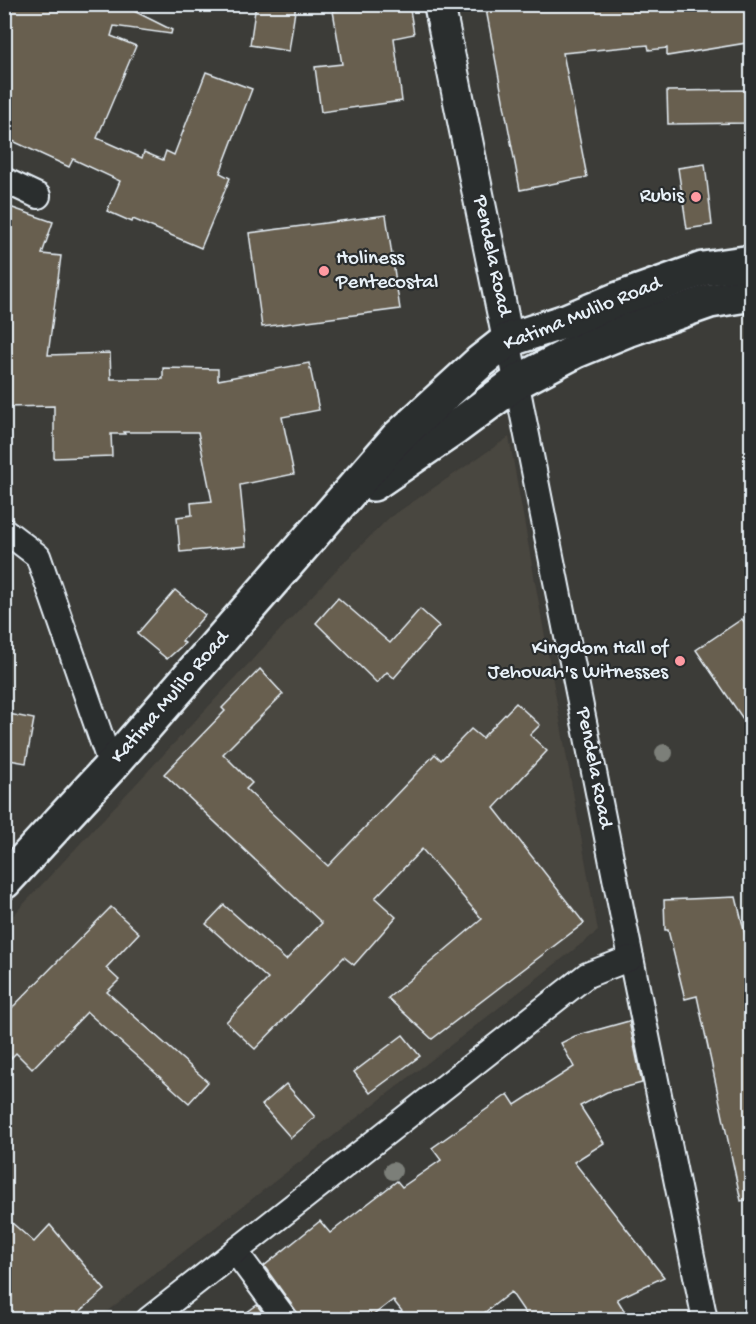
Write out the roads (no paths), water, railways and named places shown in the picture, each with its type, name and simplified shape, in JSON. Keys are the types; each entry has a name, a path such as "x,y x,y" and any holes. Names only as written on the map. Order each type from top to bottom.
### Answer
{"main road":[{"name":"Katima Mulilo Road","path":"4,882 111,766 396,439 480,362 508,340 566,321 616,300 703,269 752,262"},
{"name":"Katima Mulilo Road","path":"334,510 455,428 517,382 576,351 627,330 710,301 752,294"}],"street":[{"name":"Pendela Road","path":"439,4 705,1320"},
{"path":"4,180 38,196"},
{"path":"4,530 38,556 111,766"},
{"path":"148,1320 587,975 631,958"},
{"path":"235,1251 286,1320"}],"place":[{"name":"Rubis","path":"696,197"},
{"name":"Holiness Pentecostal","path":"324,271"},
{"name":"Kingdom Hall of Jehovah's Witnesses","path":"680,661"}]}
